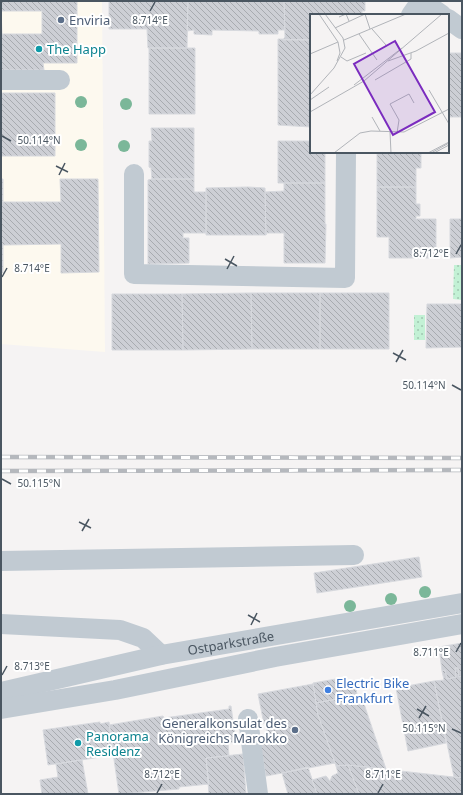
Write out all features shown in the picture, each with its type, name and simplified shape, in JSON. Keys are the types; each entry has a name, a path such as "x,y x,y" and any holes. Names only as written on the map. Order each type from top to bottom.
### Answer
{"street":[{"path":"412,14 421,1 440,14"},
{"path":"449,20 462,29"},
{"path":"1,80 60,80"},
{"path":"134,174 134,274 345,278 346,153"},
{"path":"1,561 354,555"},
{"name":"Ostparkstraße","path":"1,692 161,655 462,603"},
{"path":"1,624 120,630 143,638 161,655"},
{"path":"1,709 115,690 275,657 462,624"},
{"path":"248,719 258,794"}],"shaded area":[{"path":"1,1 102,1 105,352 1,344"}],"green space":[{"path":"454,265 462,265 462,300 453,299"},
{"path":"414,315 425,315 425,340 414,340"}],"building":[{"name":"The Happ","path":"1,1 77,1 77,63 43,63 44,70 1,70","holes":["1,11 42,11 42,34 2,34"]},
{"path":"109,1 188,1 187,48 148,48 147,29 109,29"},
{"path":"188,1 284,1 285,30 278,30 278,34 259,34 259,31 212,30 212,35 194,34 194,30 187,31"},
{"path":"284,1 365,1 365,11 362,11 362,14 310,14 310,40 283,40 285,37"},
{"path":"278,39 310,40 310,127 278,125"},
{"path":"149,48 195,48 195,114 149,114"},
{"path":"449,53 462,53 462,117 449,117"},
{"path":"1,93 55,93 55,156 1,156"},
{"path":"151,128 194,128 194,179 152,179 151,168 149,167 149,141 152,141"},
{"path":"278,141 310,141 310,153 325,153 325,183 278,183"},
{"path":"377,153 421,153 421,168 416,168 416,187 377,187"},
{"path":"1,179 3,179 3,202 61,202 60,179 98,179 99,272 61,273 61,244 3,245 3,273 1,273"},
{"path":"194,179 194,192 206,192 206,233 183,233 183,238 189,238 189,263 148,264 148,180"},
{"path":"284,183 325,183 325,263 284,263 284,233 266,233 266,235 265,192 284,191"},
{"path":"377,187 416,187 416,204 420,204 420,216 416,216 416,219 436,219 436,258 389,258 389,237 377,237"},
{"path":"206,188 265,188 266,235 206,235"},
{"path":"450,219 462,219 462,257 450,258"},
{"path":"251,293 252,349 183,350 182,294"},
{"path":"251,293 320,293 320,349 252,349"},
{"path":"320,293 389,293 389,349 320,349"},
{"path":"112,294 182,294 183,350 112,350"},
{"path":"427,304 462,304 462,347 426,348"},
{"path":"419,557 422,577 317,593 314,573"},
{"path":"462,643 462,676 459,677 458,668 455,668 456,677 447,679 445,670 442,671 439,647"},
{"path":"455,668 458,668 459,677 462,676 462,778 454,777 434,681 444,680 442,671 445,670 447,679 456,677"},
{"path":"336,679 337,684 355,681 357,695 316,703 313,683"},
{"path":"434,681 446,743 408,751 396,688"},
{"name":"Generalkonsulat des Königreichs Marokko","path":"313,684 318,715 335,763 266,776 259,738 268,736 258,694"},
{"path":"361,695 386,769 348,765 336,766 318,715 316,703"},
{"path":"229,706 231,706 236,742 228,743 229,756 206,758 209,784 179,787 179,789 119,794 109,725 163,716 164,718 229,709"},
{"name":"Panorama Residenz","path":"100,722 100,724 109,722 114,755 48,765 43,730"},
{"path":"243,754 246,794 209,794 206,758"},
{"path":"82,760 88,794 42,794 40,780 58,777 56,764"},
{"path":"348,765 462,778 462,794 359,794"},
{"path":"348,765 359,794 317,794 312,780 326,776 330,781 332,776 338,773 336,766"},
{"path":"308,767 317,794 288,794 282,773"}],"railway":[{"path":"1,457 462,458"},
{"path":"1,471 462,470"}],"place":[{"name":"Enviria","path":"61,20"},
{"name":"The Happ","path":"39,49"},
{"name":"Electric Bike Frankfurt","path":"328,690"},
{"name":"Generalkonsulat des Königreichs Marokko","path":"295,730"},
{"name":"Panorama Residenz","path":"78,743"}]}
